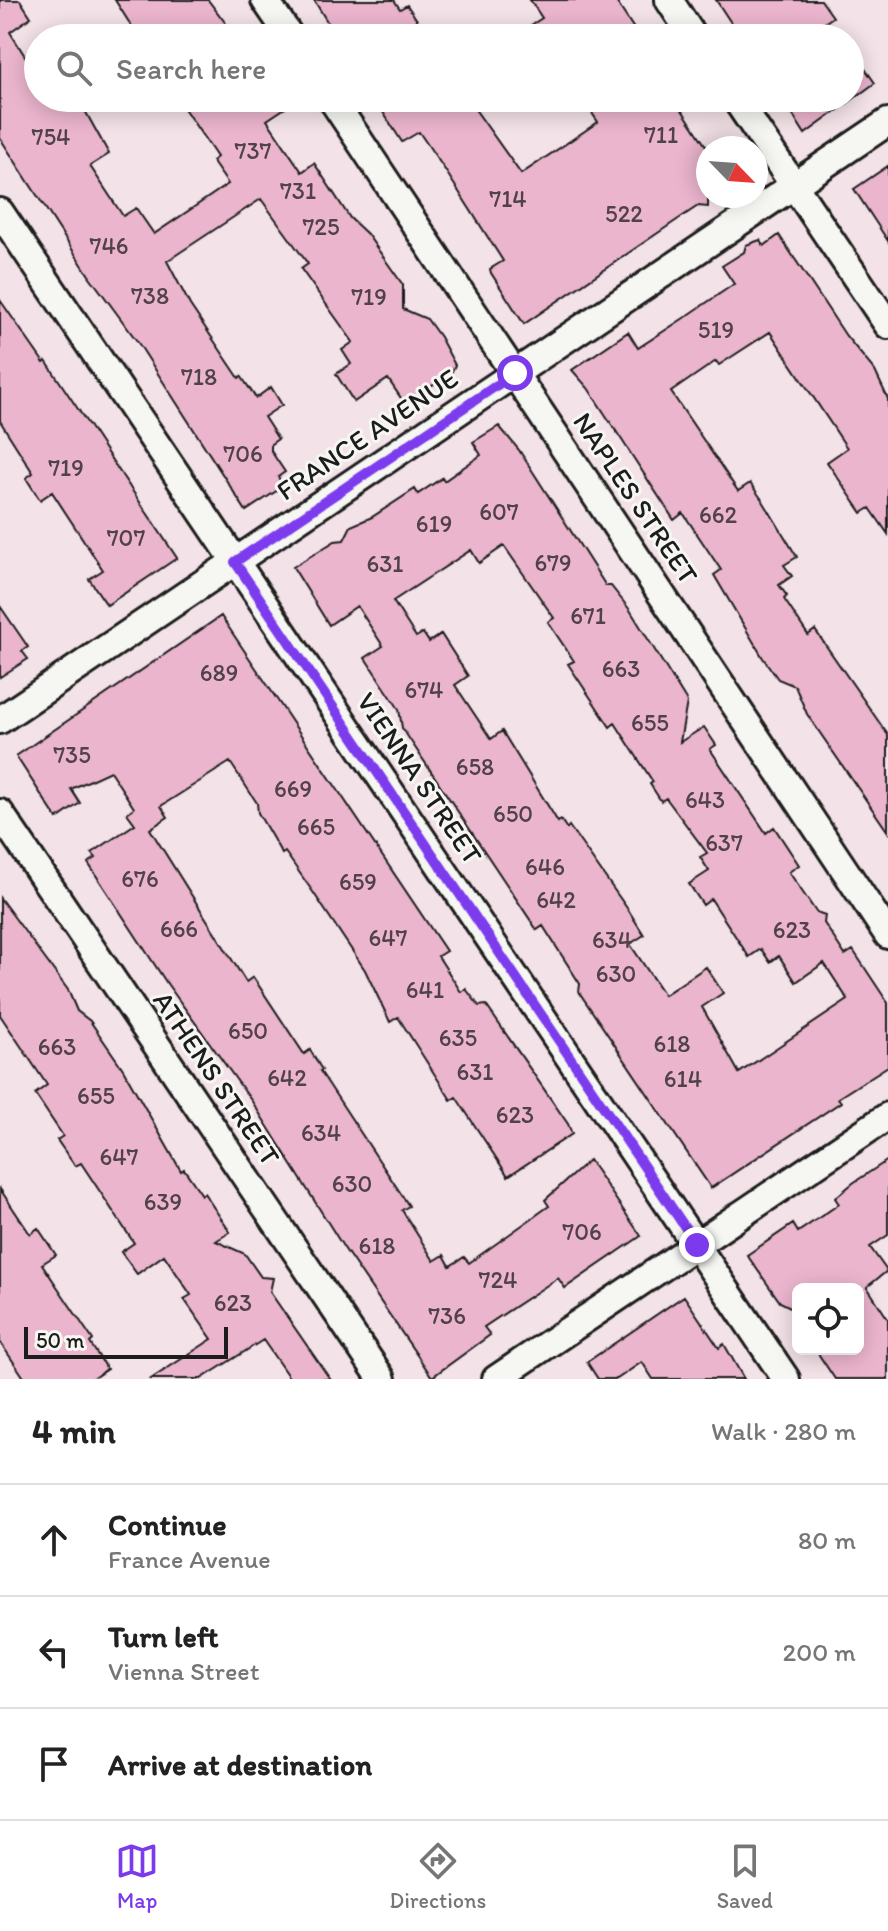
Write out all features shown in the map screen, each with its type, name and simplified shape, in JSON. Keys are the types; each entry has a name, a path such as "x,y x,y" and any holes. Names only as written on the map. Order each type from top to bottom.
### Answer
{"street":[{"path":"265,0 281,24"},
{"path":"669,0 685,24"},
{"name":"NAPLES STREET","path":"340,112 888,935"},
{"path":"744,112 888,325"},
{"name":"FRANCE AVENUE","path":"0,720 888,122"},
{"name":"VIENNA STREET","path":"0,212 786,1379"},
{"name":"ATHENS STREET","path":"0,813 382,1379"},
{"path":"496,1379 888,1116"}],"building":[{"path":"0,0 20,0 31,17 10,32 24,54 24,112 86,112 109,154 90,166 123,216 136,208 154,234 228,184 212,161 217,157 186,112 279,112 267,120 302,172 314,163 350,218 367,234 403,285 403,309 427,319 440,337 455,365 451,373 405,404 388,379 354,402 336,374 351,364 342,350 353,342 301,269 308,264 261,199 167,261 190,305 239,378 241,376 256,398 271,387 282,405 264,417 278,439 271,444 271,451 285,472 278,477 284,486 246,511 137,341 90,277 0,138"},
{"path":"115,0 208,0 226,24 130,24"},
{"path":"314,0 394,0 400,9 407,5 420,24 329,24"},
{"path":"530,0 615,0 631,24 533,24 542,18"},
{"path":"716,0 821,0 833,17 823,24 732,24"},
{"path":"864,67 875,83 864,91"},
{"path":"383,112 477,112 521,174 598,122 594,112 683,112 699,136 696,136 696,207 524,324 491,273 490,269 503,261 419,132 402,142"},
{"path":"791,112 835,112 805,134"},
{"path":"888,166 888,241 854,189"},
{"path":"779,235 846,336 875,371 888,399 888,534 870,508 862,513 827,462 847,448 770,332 719,365 716,361 671,392 738,491 750,483 763,501 797,557 784,565 792,576 779,585 787,596 784,599 808,635 815,630 888,735 888,832 807,714 795,686 778,679 763,658 714,575 721,570 683,513 674,520 588,388 572,370 628,332 638,348 734,284 722,266 744,252 746,245 760,240 764,246"},
{"path":"0,300 44,363 46,361 177,558 107,605 89,579 103,570 52,492 40,500 26,478 33,473 0,421"},
{"path":"499,426 519,450 606,586 611,586 630,610 687,702 680,742 704,727 716,745 710,749 766,833 774,827 799,865 789,872 816,912 825,915 824,923 845,955 853,950 888,1003 888,1066 838,1098 841,1102 711,1188 579,992 580,984 543,926 537,930 402,728 399,709 365,658 383,646 357,606 329,625 293,567 335,541 344,540 351,526 372,517 415,489 418,494 442,478 444,481 481,455 473,442","holes":["504,546 554,618 548,622 574,661 568,664 610,727 615,723 653,782 650,784 661,801 666,798 707,853 700,857 709,871 689,884 703,905 711,899 749,957 761,949 770,962 779,956 796,982 824,963 848,1000 739,1073 702,1007 723,993 706,967 664,995 630,944 644,935 629,911 569,826 567,829 561,820 558,822 502,731 491,739 455,685 468,676 441,634 429,642 423,633 416,637 393,601 471,550 479,563"]},
{"path":"0,606 28,647 22,651 28,659 0,677"},
{"path":"221,616 446,951 438,956 461,992 466,989 479,1006 486,1005 572,1134 508,1176 456,1097 451,1100 398,1017 390,1022 365,970 285,852 282,854 258,813 257,803 230,762 161,806 168,817 150,829 246,982 253,977 304,1054 310,1050 320,1071 409,1206 402,1210 434,1261 444,1255 450,1266 464,1257 469,1263 549,1206 545,1200 589,1160 641,1236 565,1288 558,1278 484,1327 490,1335 432,1377 344,1248 253,1103 168,985 88,863 96,858 92,853 135,824 127,813 134,808 110,771 71,789 80,803 57,819 16,756"},
{"path":"0,898 68,990 77,1011 90,1021 123,1069 181,1171 184,1169 202,1195 204,1193 230,1232 216,1241 245,1254 261,1277 273,1278 270,1292 330,1379 290,1379 263,1340 201,1379 151,1379 212,1339 184,1299 191,1295 164,1255 137,1274 121,1252 134,1243 81,1163 75,1166 57,1140 63,1136 35,1094 47,1085 0,1015"},
{"path":"888,1160 888,1235 870,1247 887,1271 867,1287 888,1319 888,1379 835,1379 819,1355 864,1355 864,1283 792,1283 792,1308 780,1302 747,1255 793,1224 798,1232 839,1204 835,1198"},
{"path":"0,1189 30,1234 38,1228 56,1255 42,1264 93,1340 90,1343 107,1369 92,1379 25,1379 0,1342"},
{"path":"684,1296 719,1348 724,1344 744,1379 653,1379 642,1362 617,1379 598,1379 587,1362"}],"route":[{"path":"515,373 235,562 697,1245"}]}
